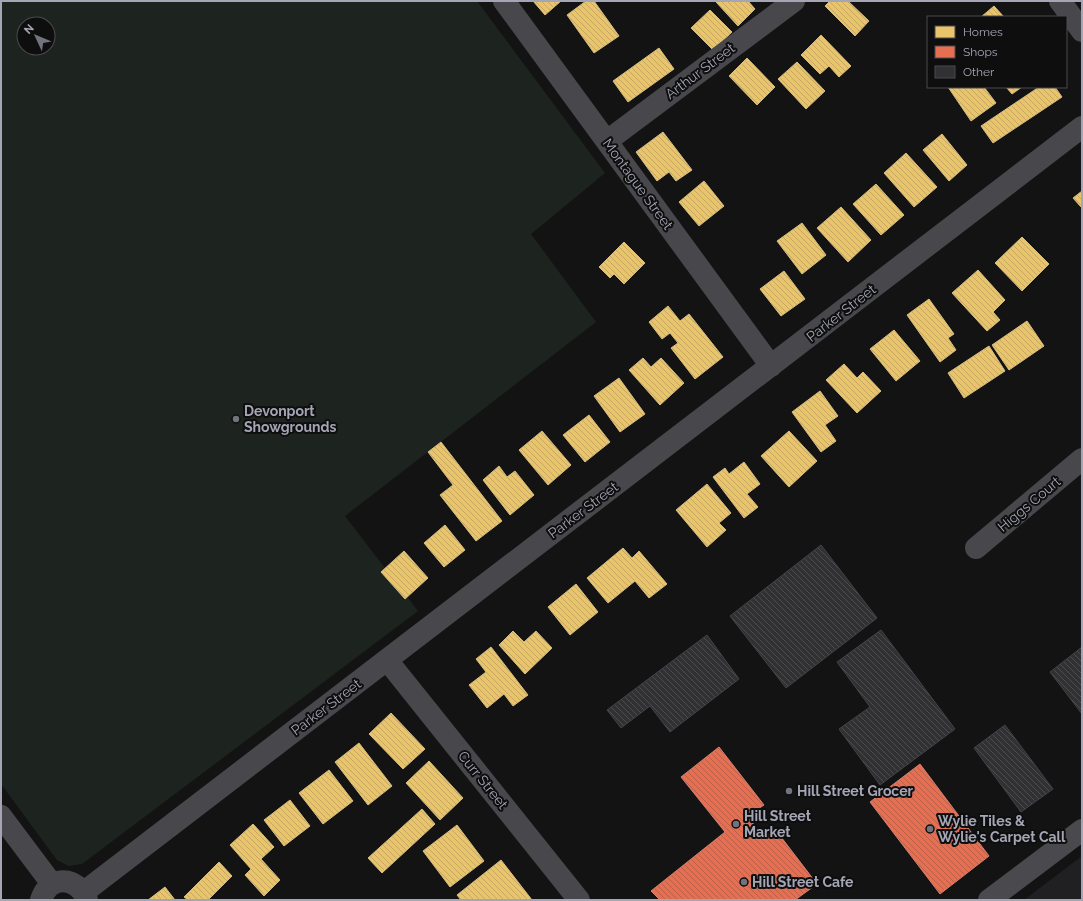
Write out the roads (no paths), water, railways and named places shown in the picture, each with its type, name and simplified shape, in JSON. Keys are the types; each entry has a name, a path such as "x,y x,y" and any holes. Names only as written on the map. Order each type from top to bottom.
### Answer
{"main road":[{"path":"989,900 1082,830"}],"street":[{"name":"Montague Street","path":"504,1 771,366"},
{"name":"Arthur Street","path":"607,142 794,1"},
{"path":"1060,1 1082,31"},
{"name":"Parker Street","path":"85,896 387,660 1082,127"},
{"name":"Higgs Court","path":"976,548 1082,459"},
{"name":"Curr Street","path":"387,660 579,900"},
{"path":"1,816 46,892 59,881 68,881 75,884 85,896"}],"place":[{"name":"Devonport Showgrounds","path":"236,419"},
{"name":"Hill Street Grocer","path":"789,791"},
{"name":"Hill Street Market","path":"736,824"},
{"name":"Wylie Tiles & Wylie's Carpet Call","path":"930,829"},
{"name":"Hill Street Cafe","path":"744,882"}]}
